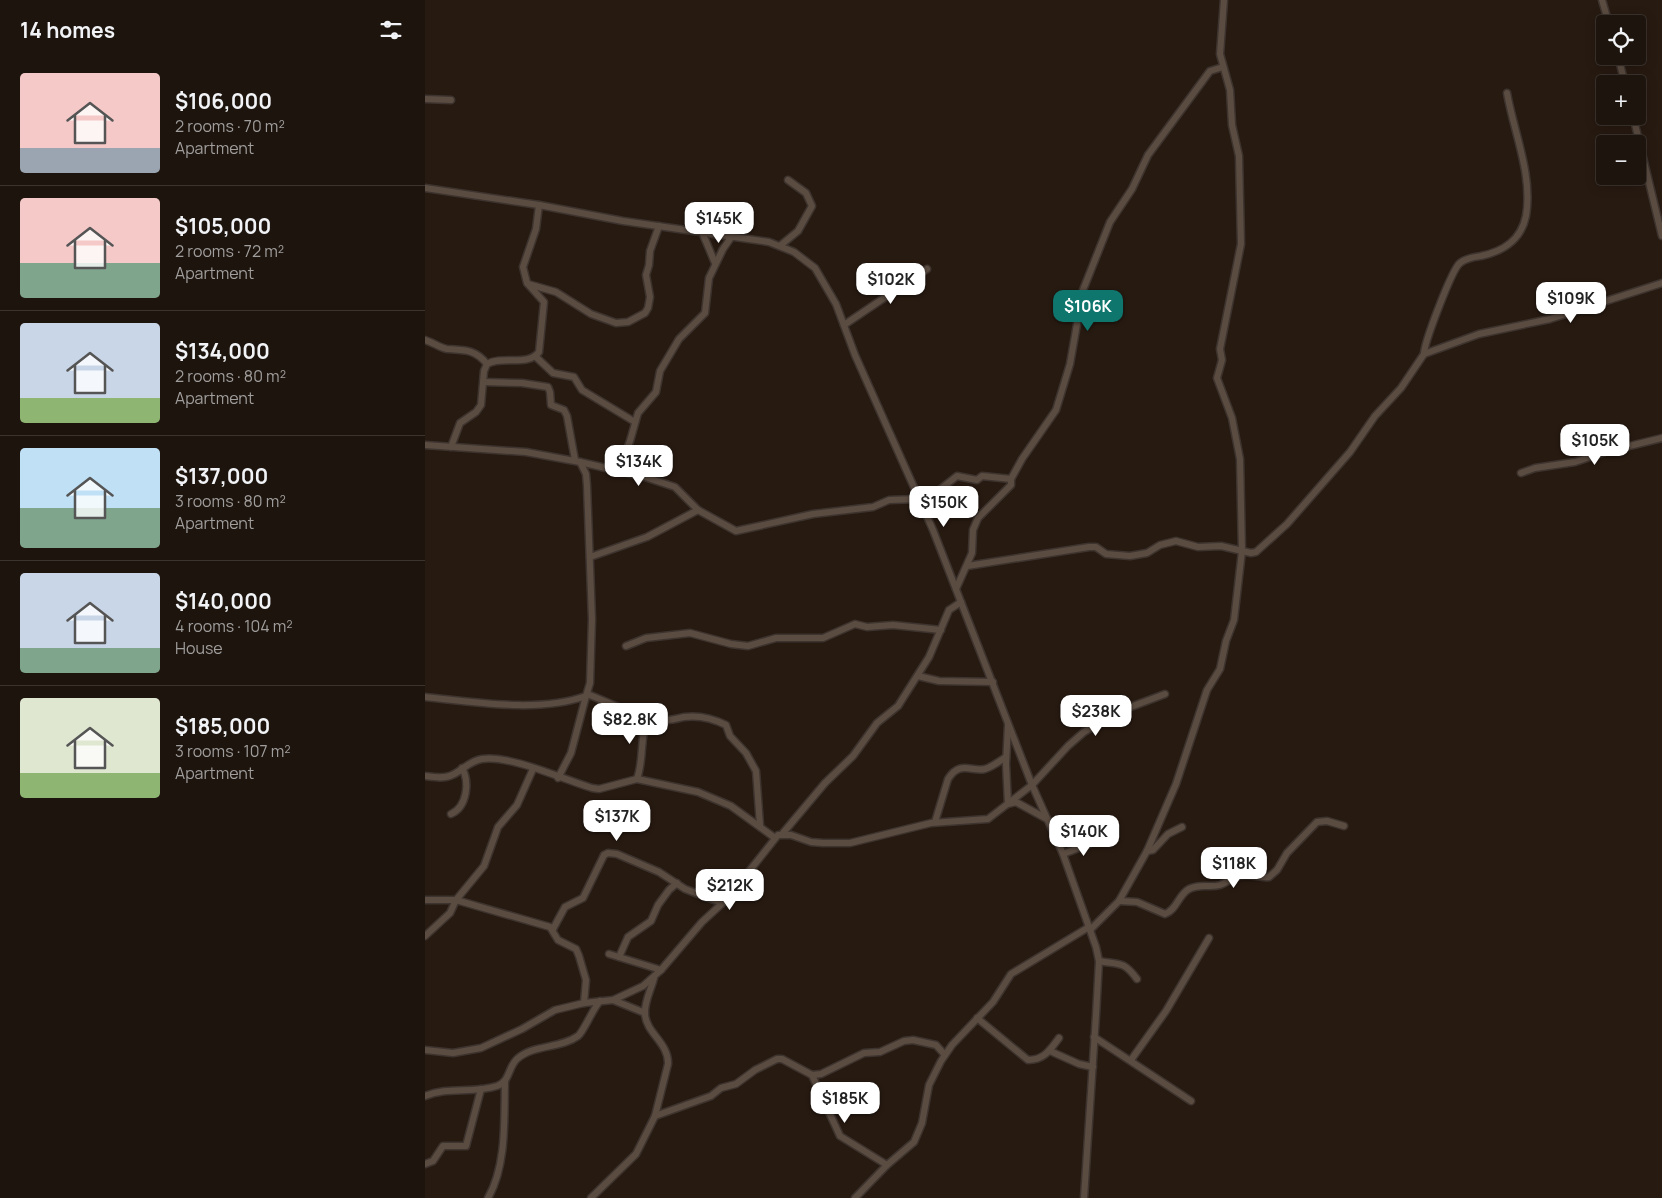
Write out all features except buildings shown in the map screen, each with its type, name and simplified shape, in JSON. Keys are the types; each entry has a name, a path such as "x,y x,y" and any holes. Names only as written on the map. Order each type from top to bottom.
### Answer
{"street":[{"path":"855,1198 887,1165 914,1142 922,1123 929,1085 945,1054 993,1002 1011,974 1018,968 1090,929 1119,901 1147,851 1176,784 1207,690 1220,669 1236,608 1242,551 1240,458 1233,418 1217,378 1222,360 1220,349 1241,244 1239,156 1231,125 1230,90 1219,54 1224,0"},
{"path":"1602,0 1606,15"},
{"path":"956,590 973,548 973,530 978,518 1008,488 1022,458 1056,410 1070,364 1083,290 1110,222 1131,189 1148,155 1207,75 1211,71 1223,67"},
{"path":"967,566 1089,547 1096,548 1106,554 1138,556 1160,545 1176,541 1198,547 1221,546 1256,552 1287,524 1358,443 1375,416 1401,388 1424,354 1448,281 1456,266 1465,259 1504,248 1515,241 1521,231 1527,203 1526,180 1507,93"},
{"path":"425,99 451,100"},
{"path":"1635,125 1662,236"},
{"path":"781,245 798,231 812,206 806,193 788,180"},
{"path":"425,188 781,245 808,261 821,275 919,499 993,682 1032,785 1063,854 1090,929 1099,961 1084,1198"},
{"path":"487,364 494,360 519,360 535,356 539,352 544,302 528,284 524,260 536,229 539,205"},
{"path":"528,284 561,295 591,314 616,323 628,322 645,313 648,308 650,297 645,275 649,266 649,251 659,226"},
{"path":"703,232 715,263"},
{"path":"617,472 642,407 656,392 660,371 679,339 705,312 706,292 715,263 732,236"},
{"path":"844,325 927,269"},
{"path":"1424,354 1479,334 1551,319 1662,283"},
{"path":"425,340 446,349 469,349 477,353 487,364"},
{"path":"535,356 553,373 574,377 582,390 635,422"},
{"path":"451,446 460,423 480,408 487,364"},
{"path":"484,382 527,383 547,387 550,392 551,405 563,410 567,416 577,461 584,469 587,486 592,619 590,683 571,753 558,778"},
{"path":"1521,473 1535,468 1575,462 1605,452 1662,438"},
{"path":"425,445 502,449 577,461 617,472 645,477 675,487 698,510 736,531 813,514 873,507 889,500 919,499 933,495 957,476 977,480 982,476 1011,479"},
{"path":"590,557 647,537 698,510"},
{"path":"425,1050 453,1053 481,1048 522,1029 555,1010 584,1003 613,1000 643,986 654,977 692,932 722,903 775,838 783,833 825,783 853,756 877,723 898,706 918,676 949,610 961,602"},
{"path":"626,646 647,638 690,633 731,644 748,646 776,638 823,638 855,624 867,627 893,625 941,630"},
{"path":"918,676 939,681 993,682"},
{"path":"783,833 811,842 850,843 935,822 987,819 1032,785 1068,746 1101,721 1149,699 1165,694"},
{"path":"425,697 455,702 513,704 565,702 586,695 647,718 664,721 684,717 716,720 726,725 730,736 746,752 756,771 760,825"},
{"path":"637,779 641,766 642,733 647,718"},
{"path":"1008,721 1006,757 1008,804"},
{"path":"935,822 951,774 965,767 983,769 1006,757"},
{"path":"425,776 445,777 481,759 500,759 599,789 637,779 698,792 731,806 760,825 775,838"},
{"path":"451,814 459,809 467,790 462,768"},
{"path":"425,936 450,913 457,900 484,866 498,827 517,805 533,769"},
{"path":"1008,804 1017,802 1047,819"},
{"path":"1119,901 1137,902 1165,914 1174,908 1182,895 1190,888 1201,885 1219,886 1233,878 1245,875 1269,877 1277,870 1287,853 1317,822 1327,821 1345,826"},
{"path":"1147,851 1153,850 1167,834 1182,827"},
{"path":"1063,854 1089,844 1095,838 1102,839"},
{"path":"553,929 565,907 583,898 601,861 608,853 617,854 659,872 677,884 707,899 722,903"},
{"path":"619,956 628,937 651,921 669,890 677,884"},
{"path":"425,900 457,900 501,911 553,929 558,940 576,949 579,956 586,980 584,1003"},
{"path":"1131,1060 1166,1011 1209,938"},
{"path":"609,954 661,970"},
{"path":"1099,961 1123,964 1129,968 1137,979"},
{"path":"591,1198 636,1154 655,1116 669,1055 647,1020 645,1013 654,977"},
{"path":"613,1000 645,1013"},
{"path":"425,1096 448,1091 481,1090 500,1085 505,1081 517,1060 526,1054 538,1048 567,1041 579,1035 590,1013 600,1001"},
{"path":"977,1018 1027,1060 1041,1058 1050,1051 1059,1038"},
{"path":"1095,1037 1191,1101"},
{"path":"655,1116 711,1096 721,1088 734,1086 755,1070 777,1059 782,1059 812,1075 821,1074 864,1053 880,1052 904,1041 913,1040 936,1045 945,1054"},
{"path":"1050,1051 1079,1064 1093,1067"},
{"path":"812,1075 840,1136 887,1165"},
{"path":"488,1198 499,1168 502,1149 505,1081"},
{"path":"425,1164 433,1161 443,1146 466,1146 481,1090"}]}
